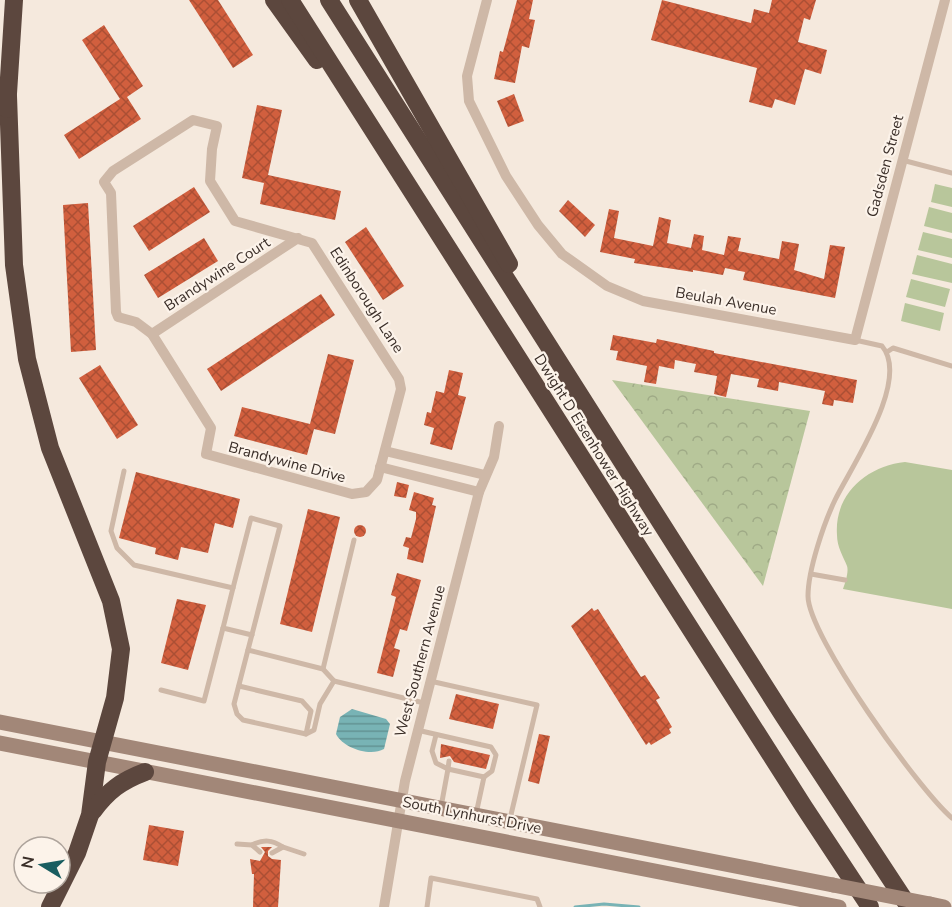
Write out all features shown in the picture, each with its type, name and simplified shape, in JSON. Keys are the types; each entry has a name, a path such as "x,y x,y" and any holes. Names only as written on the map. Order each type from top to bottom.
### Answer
{"highway":[{"path":"0,212 14,0"},
{"path":"274,0 304,45 358,106"},
{"name":"Dwight D Eisenhower Highway","path":"290,0 870,907"},
{"name":"Dwight D Eisenhower Highway","path":"329,0 783,715 909,907"},
{"path":"358,0 478,206 555,358"},
{"path":"8,96 14,265 27,359 50,448 111,601 120,636 121,657 115,698 97,762 90,815 77,853 50,907"},
{"path":"90,815 110,789 124,780 145,772"}],"main road":[{"name":"South Lynhurst Drive","path":"0,722 937,906"},
{"name":"South Lynhurst Drive","path":"0,743 839,907"}],"street":[{"name":"Beulah Avenue","path":"487,0 467,76 467,90 471,105 506,176 538,225 562,254 596,280 643,301 855,340"},
{"name":"Gadsden Street","path":"855,340 945,0"},
{"name":"Brandywine Drive","path":"217,126 193,120 113,171 104,182 111,193 118,317 136,322 152,334 211,428 206,454 208,456 354,494 366,492 372,488 385,451"},
{"name":"Edinborough Lane","path":"217,126 212,149 210,181 235,221 312,243 401,383 385,451"},
{"name":"Brandywine Court","path":"152,334 298,238"},
{"name":"West Southern Avenue","path":"384,907 401,801 417,730 479,492 494,457 499,426"},
{"path":"385,451 485,475"},
{"path":"380,468 479,492"}],"lane":[{"path":"945,0 952,2"},
{"path":"902,160 952,173"},
{"path":"855,340 876,344 887,352 890,368 879,413 866,447 836,499 811,574 807,598 830,653 914,776 952,818"},
{"path":"887,352 892,348 910,351 952,366"},
{"path":"124,471 111,531 117,548 134,565 233,588"},
{"path":"161,690 204,701 251,518 280,525 234,704 237,714 243,720 306,734 314,730 320,704 334,681"},
{"path":"323,669 354,540"},
{"path":"811,574 845,580"},
{"path":"223,628 252,636"},
{"path":"248,650 323,669 334,681 424,703"},
{"path":"430,681 537,705 510,822"},
{"path":"239,686 302,701 311,711 306,734"},
{"path":"417,730 491,747 496,755 492,771 484,777 476,815"},
{"path":"436,735 432,751 436,763 448,769 484,777"},
{"path":"452,747 454,739"},
{"path":"465,749 466,742"},
{"path":"476,752 477,744"},
{"path":"440,808 449,761"},
{"path":"460,771 462,764"},
{"path":"471,774 472,766"},
{"path":"237,844 252,845 261,840 274,841 283,847 304,854"},
{"path":"252,845 260,852"},
{"path":"272,853 283,847"},
{"path":"427,907 431,878 537,899 540,907"}],"green space":[{"path":"935,184 952,188 952,207 931,202"},
{"path":"929,207 952,213 952,233 924,226"},
{"path":"923,232 952,239 952,258 918,250"},
{"path":"917,255 952,264 952,283 912,274"},
{"path":"911,279 950,289 945,307 906,297"},
{"path":"905,303 944,313 940,331 901,321"},
{"path":"612,380 810,411 763,586"},
{"path":"905,462 952,470 952,609 843,589 847,566 837,539 841,507 847,495 866,476 878,469"}],"water":[{"path":"352,709 386,719 390,724 384,749 372,752 357,750 339,739 336,734 340,717"}],"building":[{"path":"189,0 218,0 253,55 233,68"},
{"path":"517,0 533,0 529,19 535,20 529,48 522,46 515,83 494,79 500,51 503,52"},
{"path":"662,0 751,23 754,9 769,13 772,0 816,0 810,20 804,18 798,42 827,50 821,74 805,69 795,105 775,99 772,108 749,102 757,68 651,40"},
{"path":"104,25 143,86 127,97 141,119 79,159 64,135 120,99 82,40"},
{"path":"514,94 524,121 508,127 497,101"},
{"path":"257,105 282,110 268,175 341,191 335,220 260,204 264,183 242,178"},
{"path":"194,187 210,212 149,251 133,226"},
{"path":"568,200 595,225 585,237 559,211"},
{"path":"88,203 96,350 71,352 63,205"},
{"path":"609,209 619,211 614,238 653,246 659,217 671,220 667,243 691,248 694,234 704,236 702,250 724,255 728,236 741,238 738,251 779,259 782,241 799,244 794,270 824,279 830,245 845,247 835,298 743,280 745,272 725,268 723,275 693,270 693,272 634,263 635,259 600,252"},
{"path":"366,227 404,286 383,300 345,242"},
{"path":"204,238 218,261 158,298 144,275"},
{"path":"321,294 335,315 221,391 207,369"},
{"path":"613,335 656,343 657,339 714,351 714,353 857,380 853,403 834,400 833,406 822,404 825,391 779,382 778,391 757,387 759,379 731,374 726,397 714,394 717,376 694,372 696,364 675,360 674,369 659,366 656,384 644,382 647,366 616,360 618,351 610,350"},
{"path":"328,354 354,360 335,434 314,429 307,455 234,436 242,407 310,424"},
{"path":"100,365 138,425 117,439 79,378"},
{"path":"449,370 463,373 458,395 466,397 452,450 430,444 434,428 424,425 427,412 431,413 436,391 444,393"},
{"path":"136,472 240,499 233,528 215,523 208,553 181,547 178,560 155,554 156,548 119,538"},
{"path":"397,482 409,485 406,498 394,496"},
{"path":"414,492 434,498 432,505 436,506 423,563 407,559 409,548 403,546 406,537 411,538 416,519 416,512 409,510"},
{"path":"308,509 340,517 312,632 280,624"},
{"path":"362,525 366,531 362,537 358,537 354,529"},
{"path":"397,573 421,580 407,631 400,629 394,648 400,650 393,677 377,673 396,597 391,595"},
{"path":"177,599 206,605 188,670 161,663"},
{"path":"592,608 594,611 598,609 641,677 645,675 660,698 656,700 672,727 669,729 671,733 651,745 649,742 646,745 571,626"},
{"path":"456,694 499,704 493,729 449,719"},
{"path":"539,734 550,736 539,784 528,781"},
{"path":"441,744 490,755 486,769 454,762 450,756 440,758"},
{"path":"149,825 184,831 178,866 143,860"},
{"path":"261,847 272,847 268,851 268,856 281,860 278,907 253,907 254,874 252,874 250,859 260,861 265,852"}],"waterway":[{"path":"575,907 604,904 639,907"}]}
